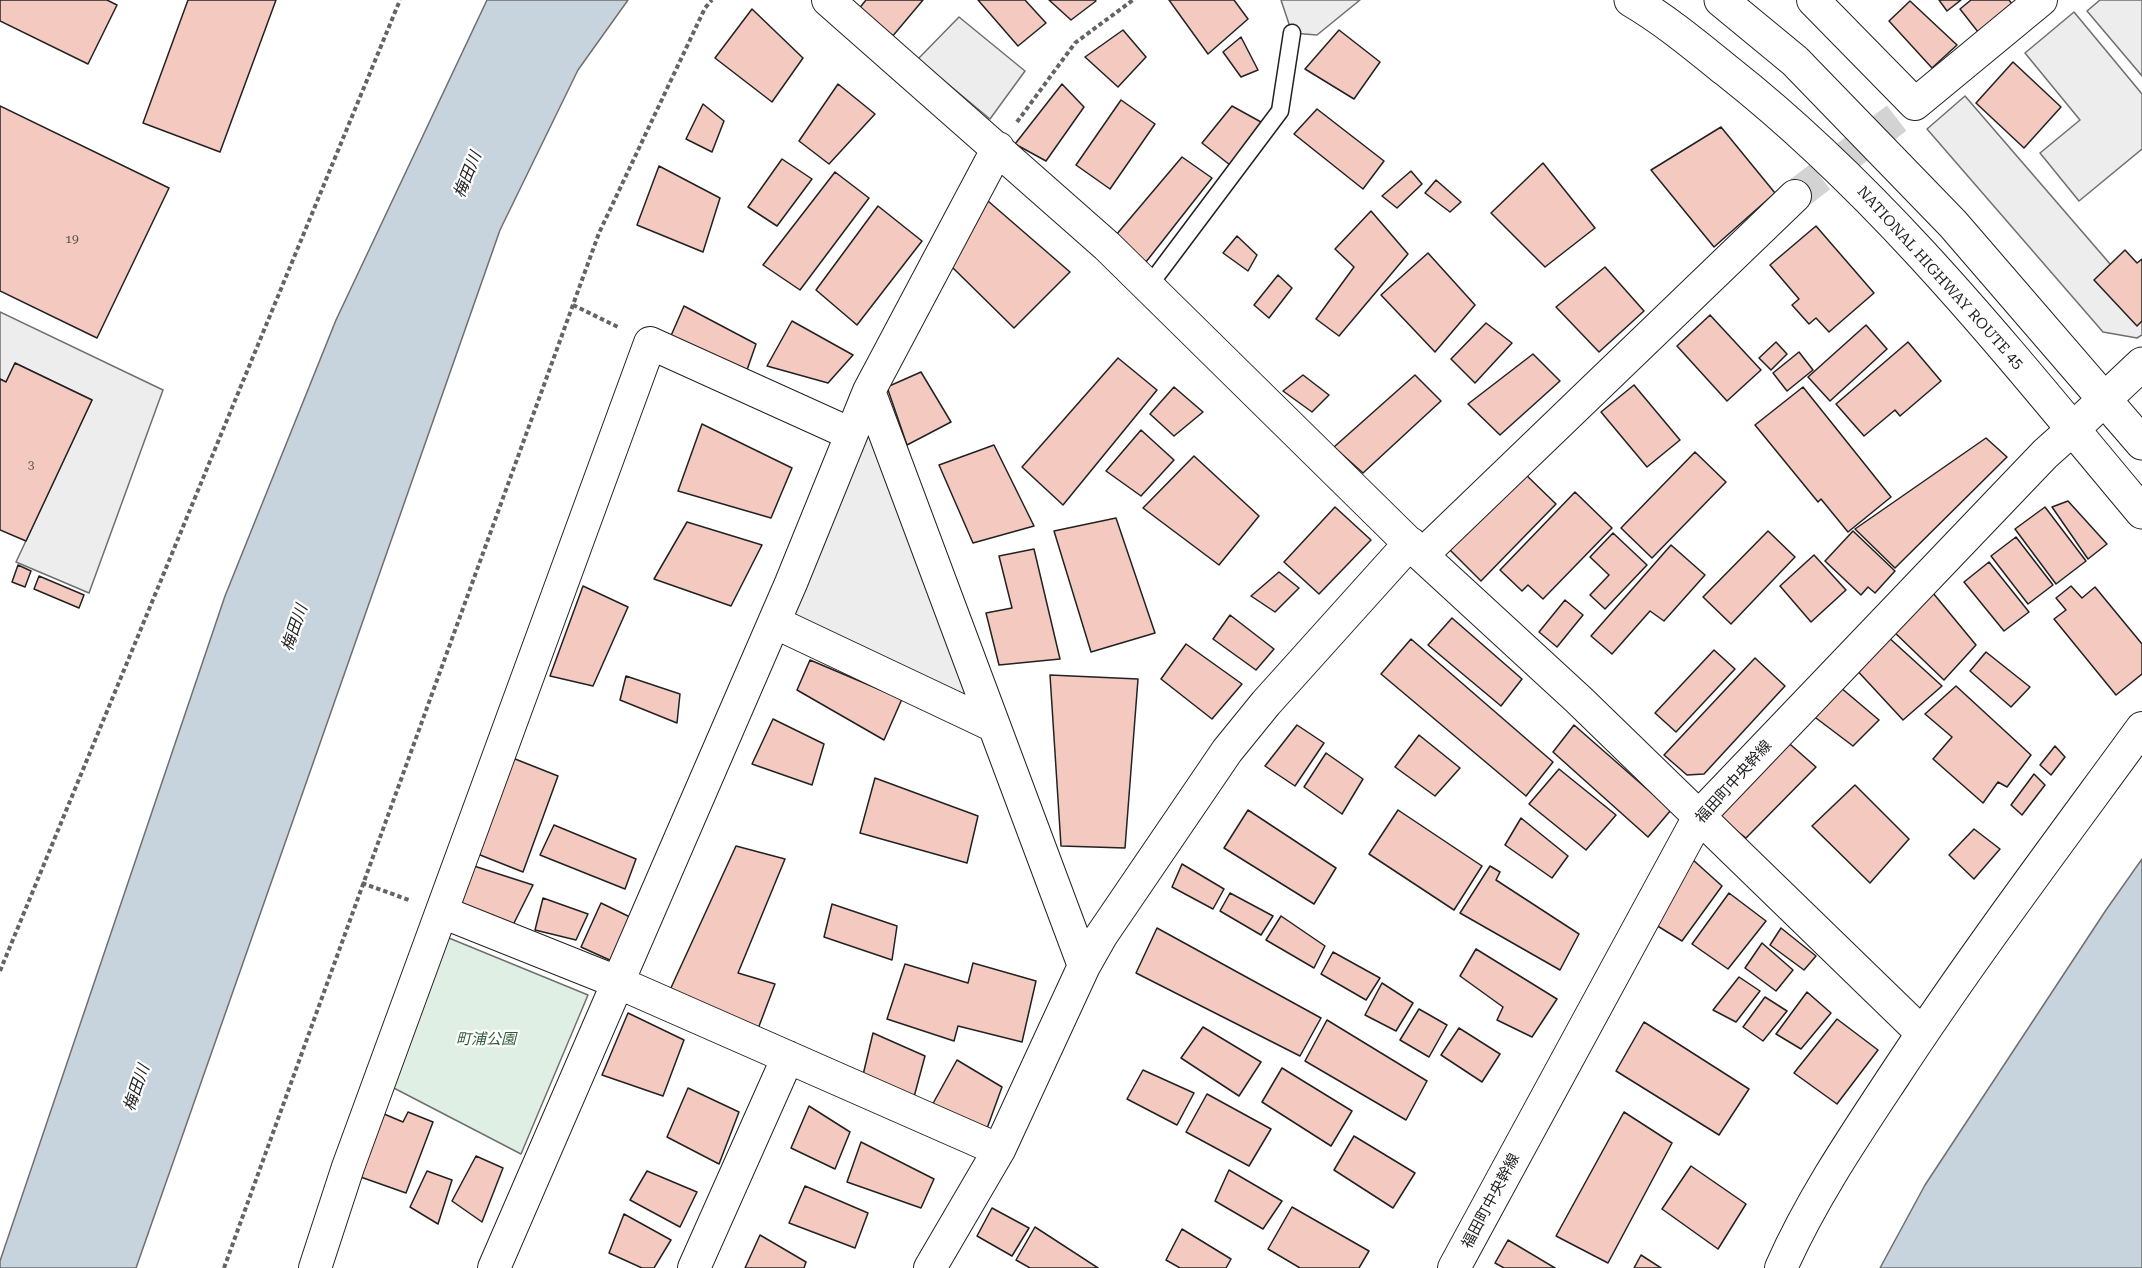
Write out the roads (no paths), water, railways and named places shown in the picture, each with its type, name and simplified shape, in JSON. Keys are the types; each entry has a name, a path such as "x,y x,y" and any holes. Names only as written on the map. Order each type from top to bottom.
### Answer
{"main road":[{"name":"NATIONAL HIGHWAY ROUTE 45","path":"1631,0 1655,14 1769,104 1851,179 1915,246 2074,428 2142,512"},
{"path":"1721,0 1795,61 1953,224 2142,443"},
{"path":"2074,428 2142,364"}],"street":[{"path":"828,0 998,148 1148,286 1416,549 1700,815 1922,1033"},
{"path":"1813,0 1915,104 2041,0"},
{"path":"494,1268 774,622 869,391 998,148"},
{"path":"930,1268 999,1150 1084,966 1101,936 1227,751 1266,703 1416,549 1795,196"},
{"path":"315,1268 348,1167 650,343 852,434"},
{"path":"869,391 1084,966"},
{"name":"福田町中央幹線","path":"1454,1268 1700,815 2045,454 2074,428"},
{"path":"774,622 994,726"},
{"path":"1780,1268 1795,1235 1841,1156 1922,1033 2142,728"},
{"path":"442,912 617,982 999,1150"},
{"path":"694,1268 788,1058"}],"lane":[{"path":"1148,286 1280,111 1292,33"}],"water":[{"name":"梅田川","path":"487,0 628,0 578,70 500,230 136,1268 0,1268 0,1261 225,596 336,320"},
{"path":"2142,859 2142,1268 1880,1268 1925,1185"}],"tunnel":[{"path":"1795,196 1915,104"}],"park label":[{"name":"町浦公園","path":"486,1040"}]}
